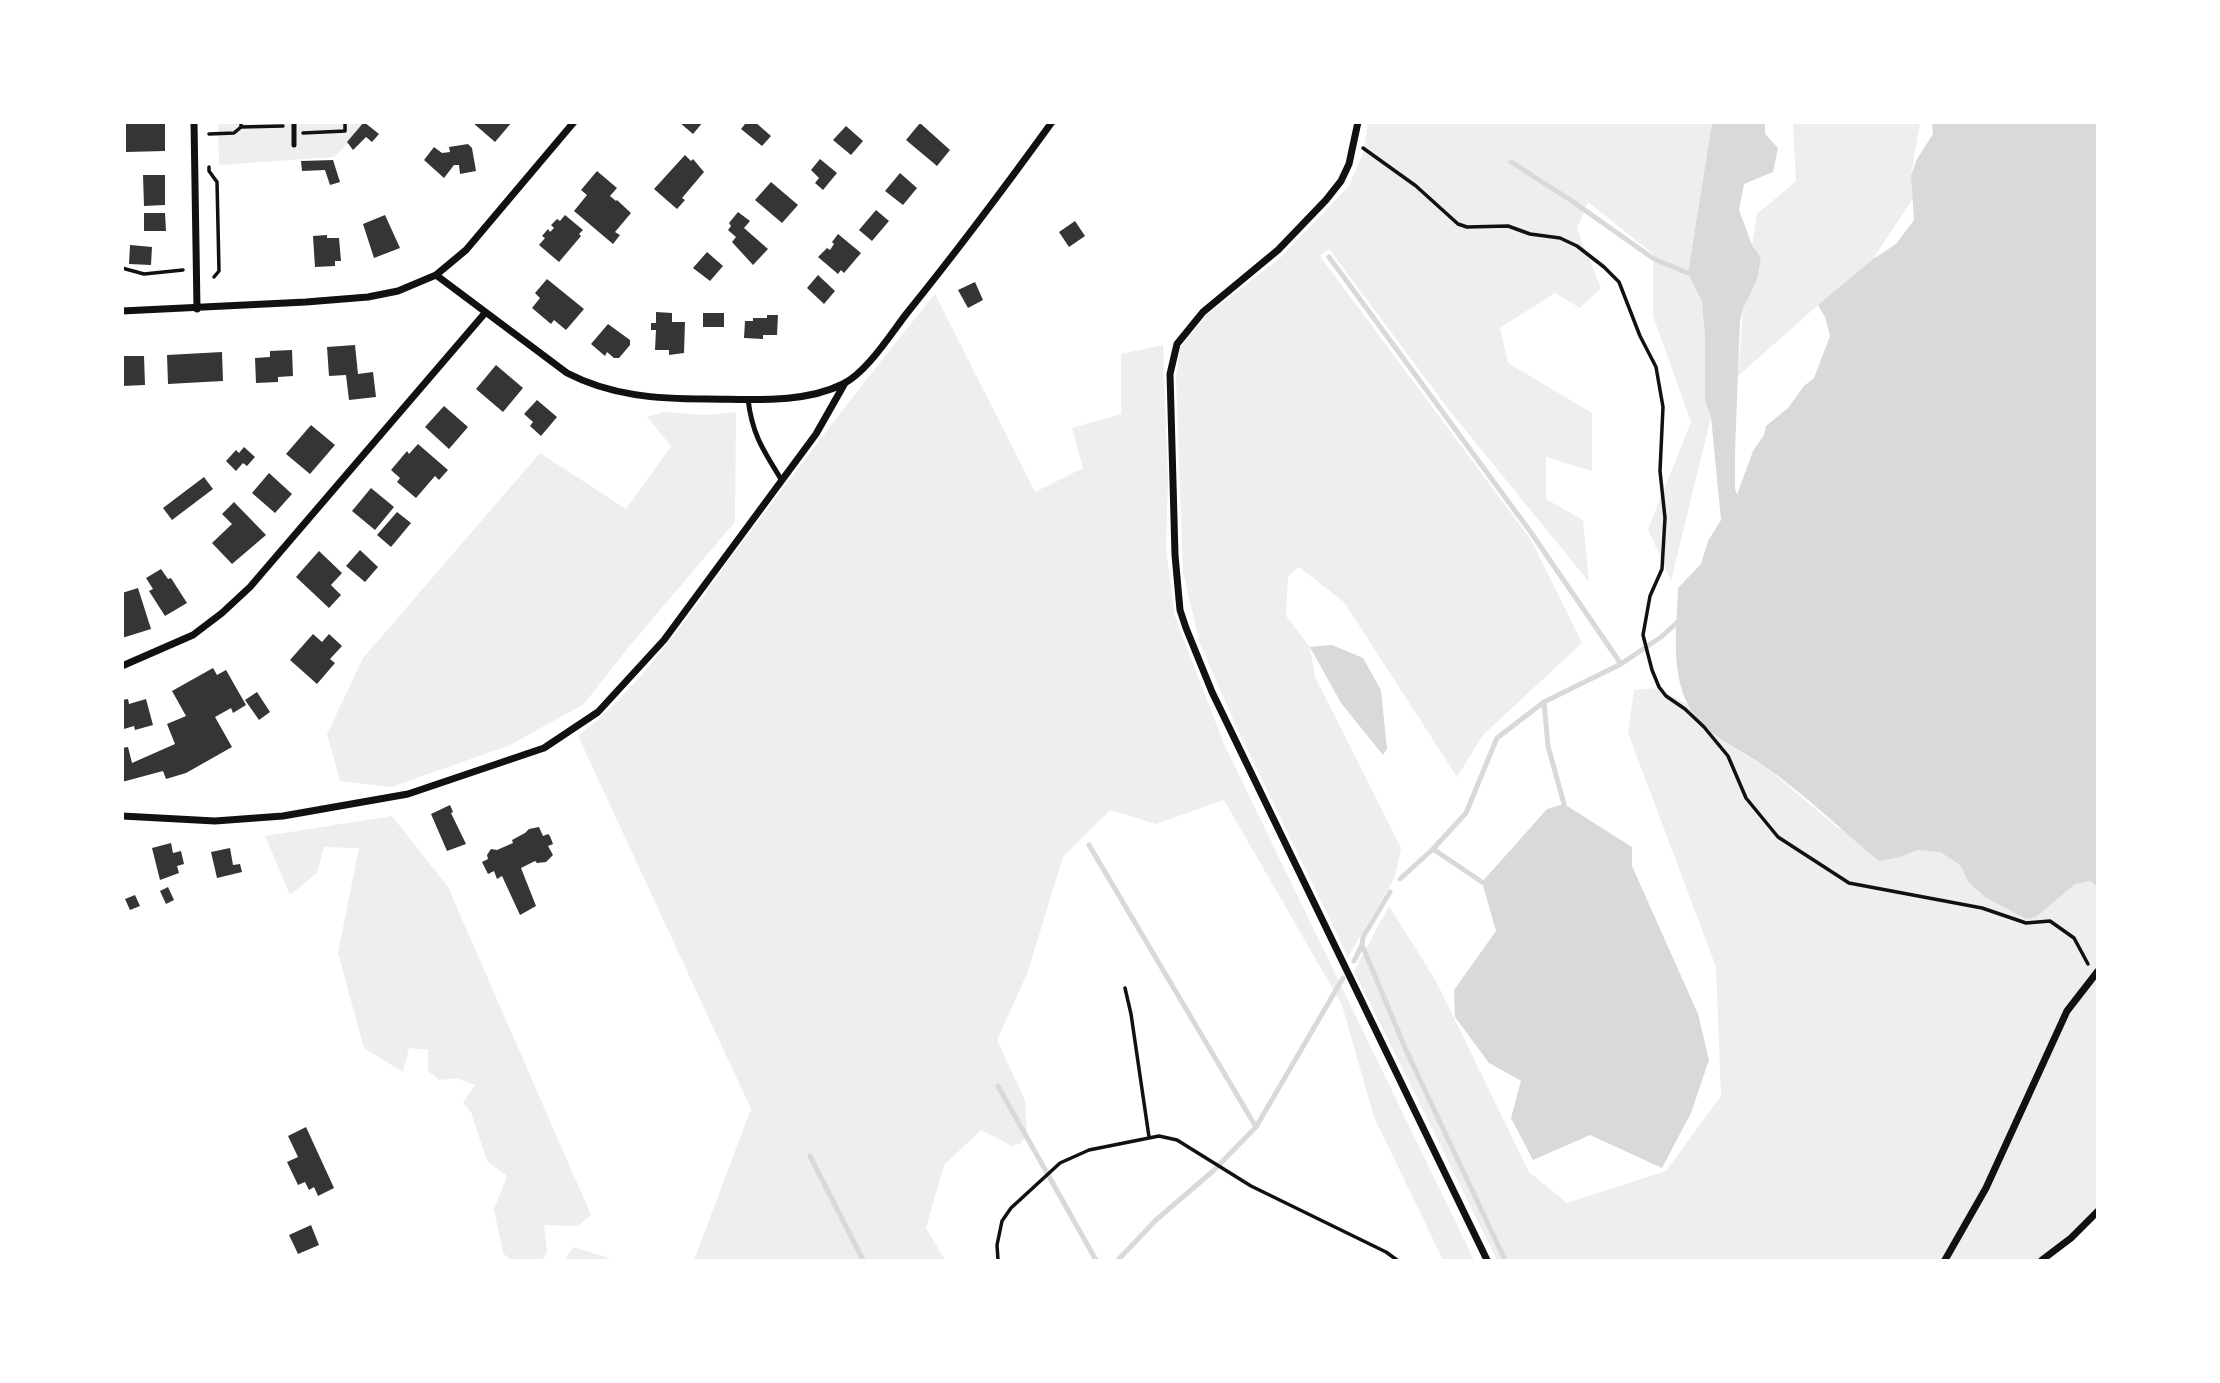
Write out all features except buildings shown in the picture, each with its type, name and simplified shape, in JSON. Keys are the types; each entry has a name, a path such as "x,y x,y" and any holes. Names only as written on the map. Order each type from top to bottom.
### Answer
{"street":[{"path":"194,122 197,309"},
{"path":"122,311 197,309 368,297 398,291 436,275 466,250 574,122"},
{"path":"122,816 215,821 283,816 408,794 544,748 598,712 664,640 816,434 845,383 877,352 967,238 1052,122"},
{"path":"1358,122 1349,164 1341,181 1326,200 1278,250 1203,312 1177,344 1170,374 1175,555 1180,610 1212,692 1487,1261"},
{"path":"436,275 567,373 597,387 633,395 675,399 748,399 810,396 845,383"},
{"path":"122,666 193,635 250,587 485,313"},
{"path":"1945,1261 1986,1188 2067,1010 2096,972"},
{"path":"2042,1261 2071,1238 2098,1211"}],"lane":[{"path":"294,124 294,145"},
{"path":"748,399 750,423 781,479"}],"path":[{"path":"208,122 209,134 234,133 241,125 294,124"},
{"path":"294,133 345,131 345,122"},
{"path":"1355,142 1416,186 1458,224 1467,227 1508,226 1530,234 1560,238 1577,246 1619,282 1640,337 1656,367 1662,407 1660,471 1665,518 1662,569 1650,596 1643,635 1658,687 1685,709 1728,756 1746,798 1777,838 1849,883 1982,908 2025,923 2050,921 2074,938 2096,972"},
{"path":"209,159 209,171 217,182 219,271 214,277"},
{"path":"122,268 144,274 184,270"},
{"path":"1125,988 1133,1023 1149,1137"},
{"path":"998,1261 997,1245 1002,1221 1011,1208 1054,1169 1076,1154 1090,1150 1149,1137 1168,1137 1251,1186 1386,1252 1397,1261"}],"shaded area":[{"path":"218,123 368,123 334,157 219,165"},
{"path":"1368,123 1712,123 1688,273 1702,302 1705,401 1711,417 1671,581 1648,529 1691,422 1653,316 1653,254 1588,202 1577,229 1601,288 1580,308 1555,293 1500,328 1508,363 1592,413 1592,471 1546,457 1546,499 1583,520 1589,582 1449,410 1329,249 1320,256 1531,540 1582,643 1483,735 1457,777 1344,602 1299,567 1288,576 1286,616 1310,647 1315,677 1401,848 1395,877 1348,957 1236,726 1200,644 1183,572 1176,377 1180,348 1207,315 1280,258 1349,186 1363,153"},
{"path":"1712,123 1765,123 1765,134 1778,148 1773,172 1744,184 1739,210 1752,245 1761,258 1757,280 1740,321 1735,451 1737,495 1753,451 1764,435 1766,426 1788,408 1804,386 1814,378 1830,336 1825,317 1818,305 1873,259 1896,244 1914,220 1911,175 1917,159 1933,134 1932,123 2097,123 2097,887 2090,881 2075,884 2036,917 2026,919 1985,897 1969,883 1960,865 1940,852 1918,850 1879,861 1782,779 1703,725 1688,705 1682,691 1676,647 1678,588 1701,564 1708,541 1721,520 1711,417 1705,401 1702,302 1688,273"},
{"path":"1793,123 1920,123 1911,175 1914,197 1873,259 1738,376 1743,309 1757,280 1761,258 1752,245 1757,214 1796,181"},
{"path":"935,294 1035,492 1083,468 1072,428 1121,414 1121,354 1163,345 1168,479 1166,548 1174,614 1224,744 1474,1260 1443,1260 1374,1117 1342,1005 1224,800 1156,824 1110,810 1063,857 1027,974 997,1040 1025,1100 1027,1136 1020,1144 1012,1146 981,1130 944,1165 926,1228 945,1260 694,1260 751,1109 578,736 622,696 663,649 834,421"},
{"path":"664,412 704,415 736,412 735,522 631,644 584,704 508,746 391,787 340,781 327,734 363,658 540,453 626,509 671,446 647,417"},
{"path":"1332,645 1363,658 1381,690 1387,749 1383,755 1341,703 1310,647"},
{"path":"1657,688 1687,704 1696,717 1726,743 1767,768 1838,828 1900,857 1918,850 1940,852 1960,865 1969,883 1985,897 2003,906 2036,917 2075,883 2090,881 2097,887 2097,1206 2060,1243 2036,1260 1497,1260 1354,971 1389,906 1436,981 1529,1172 1567,1203 1666,1171 1721,1096 1716,967 1628,733 1634,690"},
{"path":"1564,804 1632,847 1632,866 1698,1014 1709,1060 1691,1113 1662,1168 1590,1135 1533,1160 1511,1118 1521,1081 1489,1063 1455,1017 1454,990 1496,931 1482,882 1547,809"},
{"path":"392,816 448,887 591,1215 578,1226 544,1225 547,1251 543,1260 510,1260 503,1253 494,1209 507,1176 487,1161 471,1112 463,1103 475,1085 457,1078 439,1080 428,1071 428,1050 409,1048 403,1072 364,1048 338,953 359,848 324,847 317,873 290,895 265,836"},
{"path":"573,1247 609,1258 610,1260 565,1260"}],"waterway":[{"path":"1511,162 1654,259 1688,273"},
{"path":"1329,257 1532,534 1621,664"},
{"path":"1400,879 1433,849 1466,813 1497,738 1544,702 1621,664 1661,637 1681,619"},
{"path":"1544,702 1548,746 1564,804"},
{"path":"1089,845 1256,1127"},
{"path":"1433,849 1482,882"},
{"path":"1390,892 1363,937 1362,945 1406,1050 1505,1260"},
{"path":"1354,961 1362,945"},
{"path":"1118,1260 1156,1220 1213,1171 1256,1127 1343,978"},
{"path":"998,1086 1096,1260"},
{"path":"810,1156 863,1260"}]}
